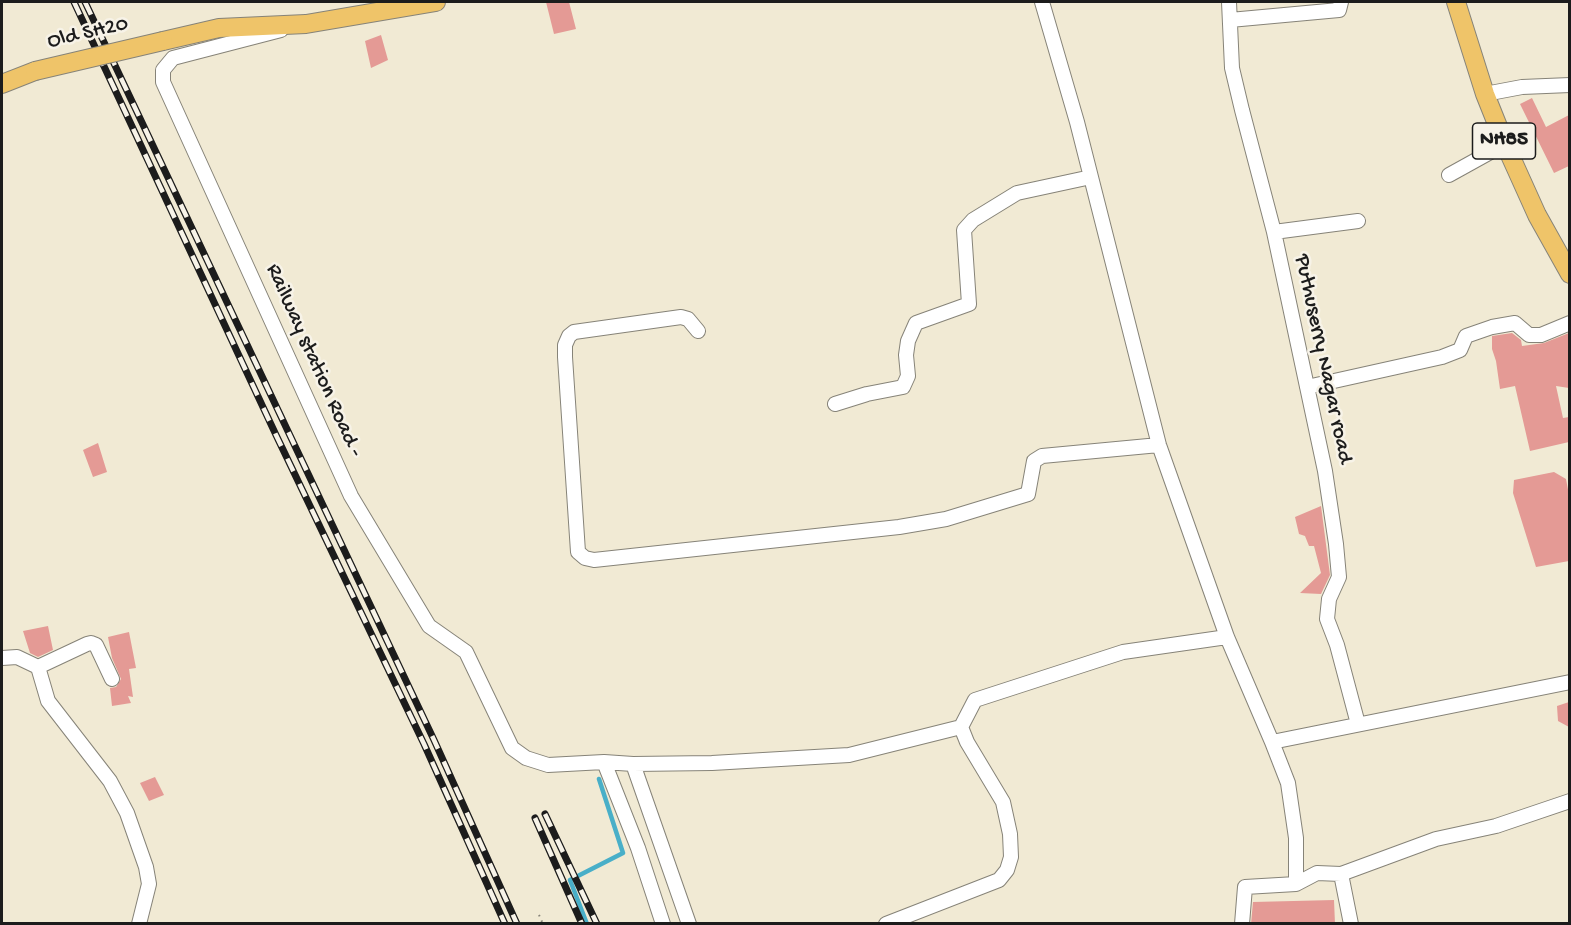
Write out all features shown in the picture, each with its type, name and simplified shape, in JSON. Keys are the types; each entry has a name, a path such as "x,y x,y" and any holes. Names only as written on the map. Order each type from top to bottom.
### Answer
{"main road":[{"name":"Old SH20","path":"2,84 35,71 219,28 306,24 436,2"},
{"name":"NH85","path":"1456,2 1485,94 1505,144 1537,214 1569,274"}],"street":[{"path":"1042,2 1091,177 1159,445 1227,637 1288,783 1296,838 1296,884"},
{"name":"Puthuserry Nagar road","path":"1229,2 1232,68 1274,232 1325,471 1339,577 1329,599 1327,619 1337,645 1358,724"},
{"path":"1230,20 1339,9 1341,2"},
{"name":"Railway station Road -","path":"306,24 173,58 163,70 163,82 351,496 429,626 466,652 512,748 526,758 548,765 604,762"},
{"path":"1485,94 1522,87 1569,85"},
{"path":"1449,175 1505,144"},
{"path":"835,404 867,394 903,387 908,376 906,355 908,341 916,323 969,304 964,230 973,220 1017,193 1091,177"},
{"path":"1274,232 1358,220"},
{"path":"698,331 688,319 681,316 574,332 569,336 566,357 578,552 585,558 594,560 876,529 946,519 1028,494 1034,461 1042,456 1159,445"},
{"path":"1307,387 1442,357 1460,350 1466,336 1492,327 1515,323 1529,335 1540,335 1569,323"},
{"path":"663,924 638,848 604,762 712,764 849,754 961,727 975,700 1123,652 1227,637"},
{"path":"38,668 91,643 96,645 112,679"},
{"path":"2,658 17,657 38,668 48,700 111,781 127,813 146,867 149,884 139,924"},
{"path":"1272,742 1569,682"},
{"path":"886,924 999,880 1007,870 1011,857 1010,834 1003,802 967,742 961,727"},
{"path":"633,764 689,924"},
{"path":"1242,924 1245,887 1296,884 1317,873 1341,874 1436,839 1496,826 1569,801"},
{"path":"1341,874 1351,924"}],"path":[{"path":"539,915 543,924"}],"building":[{"path":"546,2 569,2 576,29 554,34"},
{"path":"381,35 388,60 371,68 365,41"},
{"path":"1532,98 1546,127 1569,115 1569,166 1554,173 1520,104"},
{"path":"1512,333 1521,340 1522,346 1544,343 1569,333 1569,388 1556,386 1563,418 1569,417 1569,442 1530,451 1515,386 1500,389 1492,349 1492,336"},
{"path":"98,443 107,472 93,477 83,450"},
{"path":"1554,472 1566,479 1569,495 1569,561 1536,567 1513,493 1514,480"},
{"path":"1321,506 1330,575 1321,594 1300,593 1321,573 1314,546 1309,546 1305,536 1299,534 1295,517"},
{"path":"48,626 53,650 38,657 30,653 23,631"},
{"path":"129,632 136,668 129,669 133,697 128,696 131,703 112,706 110,688 116,687 121,679 112,658 108,637"},
{"path":"1569,702 1569,727 1558,721 1557,706"},
{"path":"155,777 164,795 149,801 140,783"},
{"path":"1334,900 1335,924 1251,924 1253,902"}],"waterway":[{"path":"587,924 570,880 623,853 599,779"}],"railway":[{"path":"74,2 276,435 424,744 505,924"},
{"path":"85,2 434,740 517,924"},
{"path":"545,814 597,924"},
{"path":"535,818 582,924"}]}
